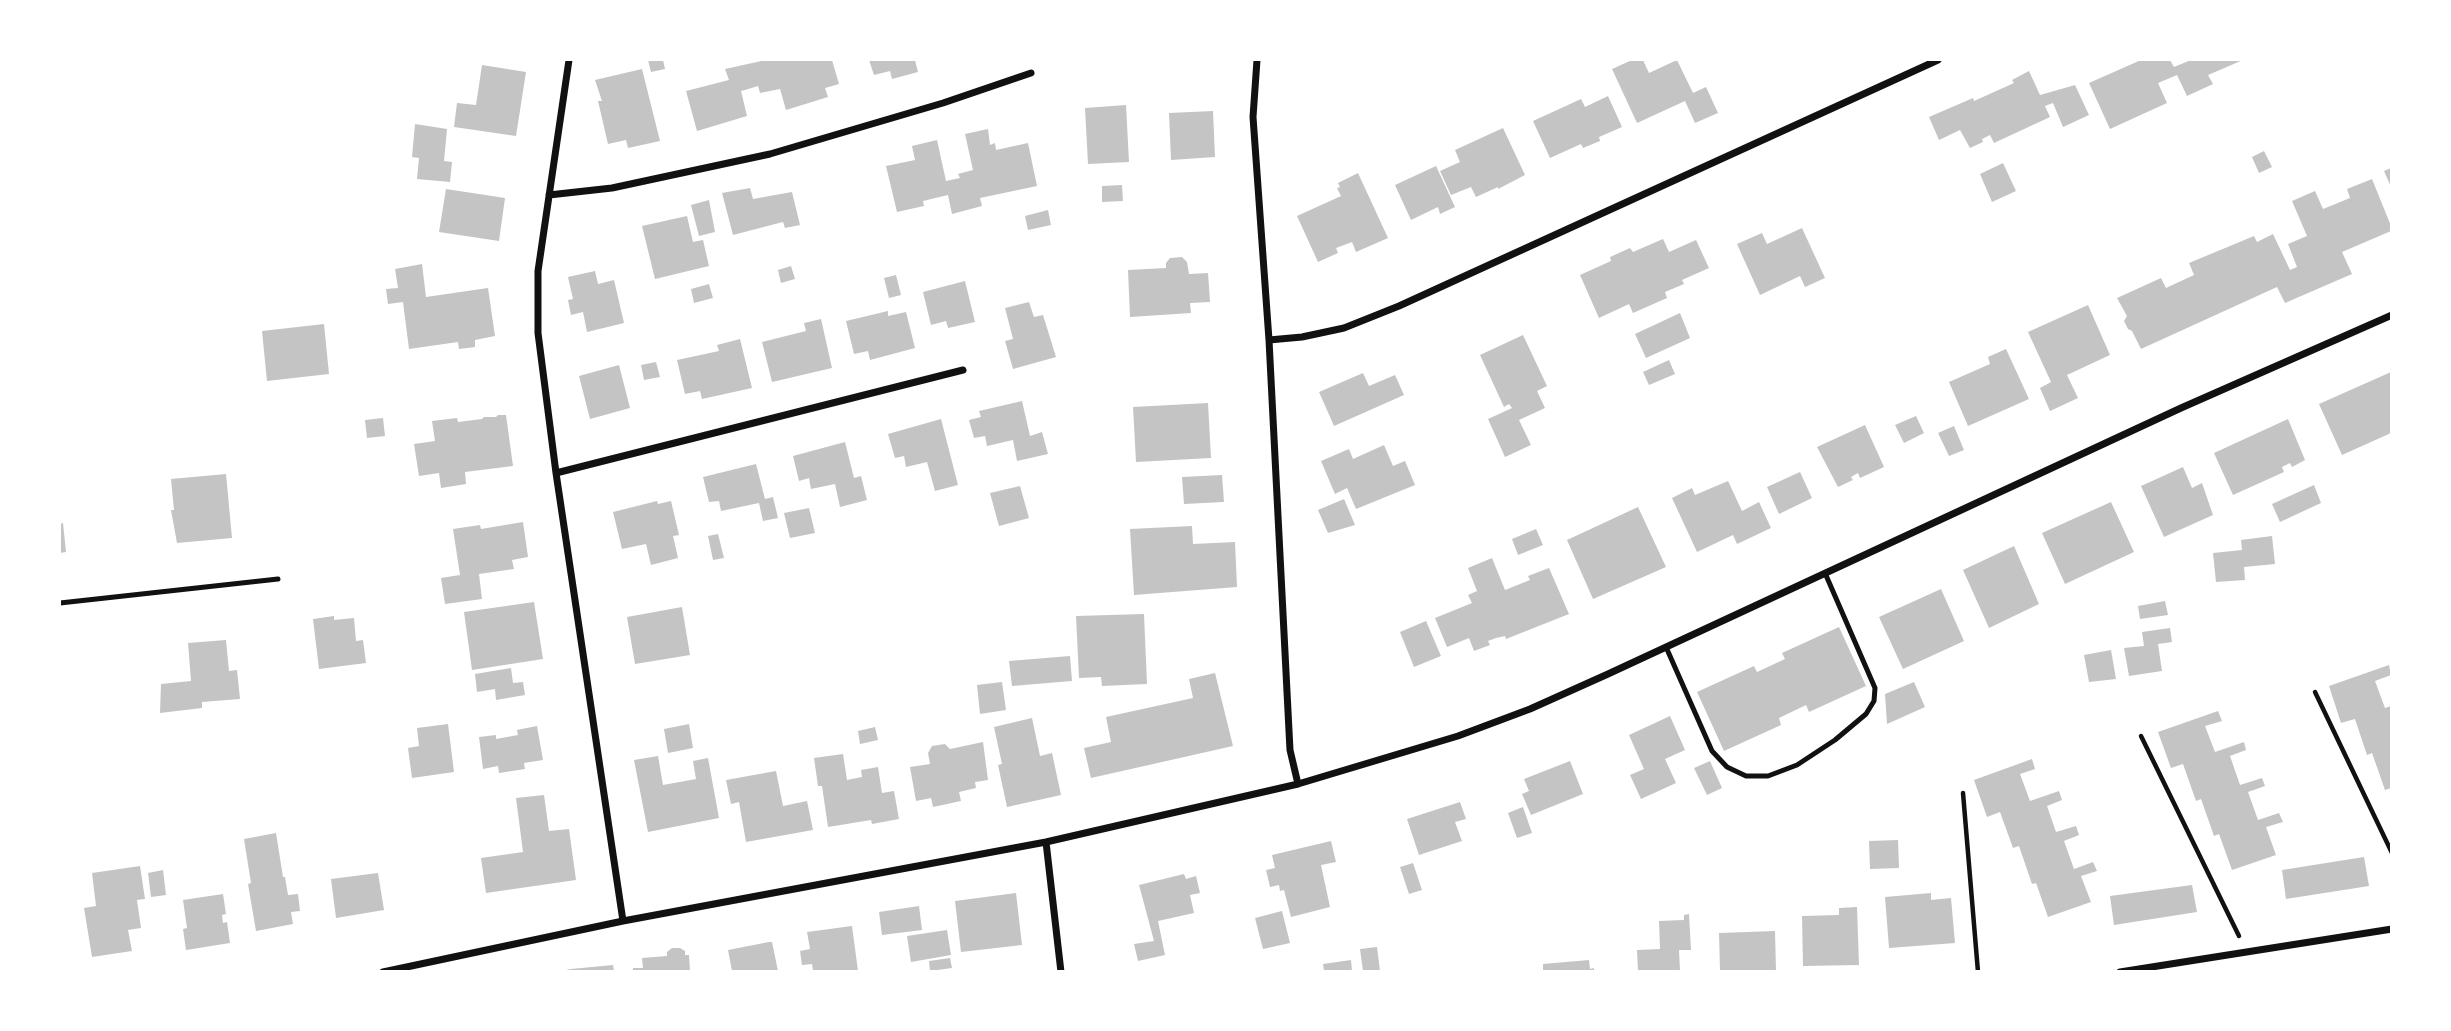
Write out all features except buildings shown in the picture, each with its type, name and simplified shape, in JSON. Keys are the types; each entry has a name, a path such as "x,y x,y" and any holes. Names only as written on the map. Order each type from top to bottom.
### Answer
{"street":[{"path":"569,60 538,271 538,333 556,473 623,921"},
{"path":"1257,60 1253,117 1269,340 1290,750 1298,785"},
{"path":"1269,340 1302,337 1344,328 1399,306 1938,60"},
{"path":"549,195 612,188 770,154 943,103 1031,73"},
{"path":"383,971 623,921 1046,842 1298,785 1458,736 1518,713 1666,647 2181,408 2392,315"},
{"path":"556,473 964,370"},
{"path":"1046,842 1061,971"},
{"path":"2120,971 2142,970 2392,929"}],"lane":[{"path":"1666,647 1712,751 1727,767 1746,776 1768,776 1797,765 1835,740 1866,714 1874,701 1875,688 1867,666 1825,573"},
{"path":"60,603 278,579"}],"path":[{"path":"2315,692 2392,853"},
{"path":"2141,736 2247,953"},
{"path":"1963,793 1978,971"}]}
